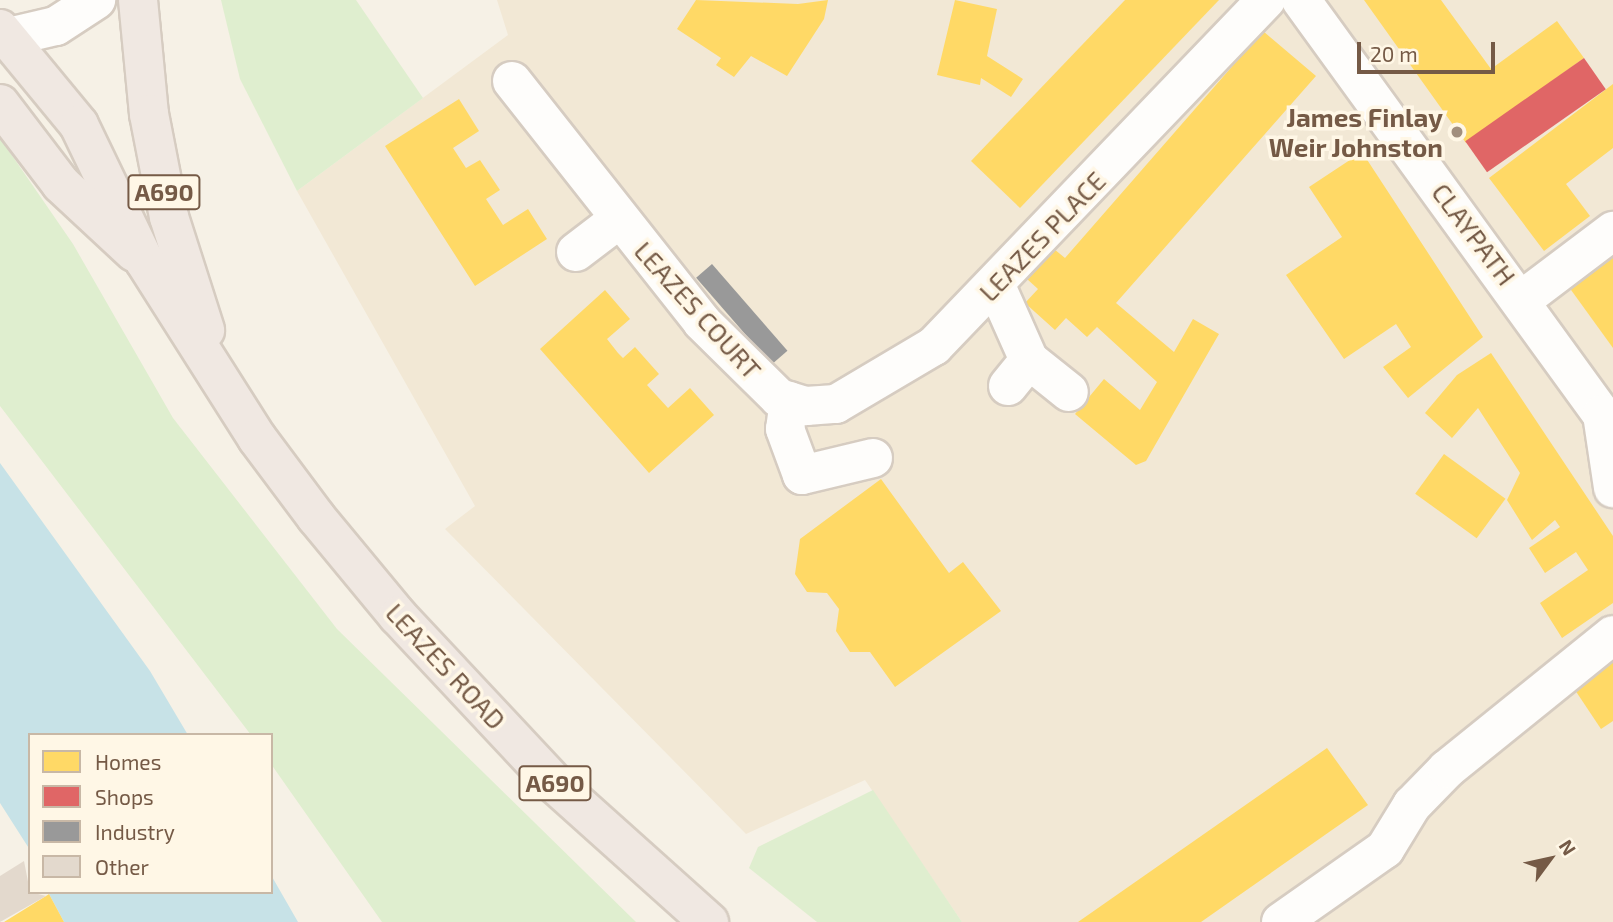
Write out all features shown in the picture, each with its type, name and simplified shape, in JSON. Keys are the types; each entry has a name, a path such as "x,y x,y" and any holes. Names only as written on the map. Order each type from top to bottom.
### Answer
{"highway":[{"name":"LEAZES ROAD","path":"138,0 149,114 169,217 220,378"},
{"name":"LEAZES ROAD","path":"3,35 79,125 144,260 257,438 398,616 555,784 709,922"},
{"name":"A690","path":"0,104 61,184 144,260"}],"street":[{"path":"3,35 56,26 96,0"},
{"name":"LEAZES PLACE","path":"784,399 836,404 886,377 934,346 996,286 1266,0"},
{"name":"CLAYPATH","path":"1301,0 1522,299 1607,422"},
{"name":"LEAZES COURT","path":"512,81 618,220 702,322 784,399"},
{"name":"LEAZES COURT","path":"576,252 618,220"},
{"path":"1522,299 1613,231"},
{"path":"996,286 1019,373 1069,392"},
{"path":"784,399 785,429 802,475 873,458"},
{"path":"1607,422 1613,488"},
{"path":"1281,922 1385,849 1412,805 1447,769 1613,635"}],"shaded area":[{"path":"497,0 1613,0 1613,922 962,922 865,780 746,834 445,529 475,506 297,191 508,35"}],"green space":[{"path":"221,0 356,0 423,98 297,191 240,79"},
{"path":"0,138 73,244 173,418 337,629 636,922 382,922 273,767 273,733 249,733 0,406"},
{"path":"873,790 962,922 817,922 749,868 758,847"}],"water":[{"path":"0,463 150,671 187,733 28,733 28,847 0,803"},
{"path":"273,878 298,922 64,922 49,894 273,894"}],"building: Homes":[{"path":"696,0 798,4 828,0 824,19 787,76 751,56 734,77 716,65 721,58 677,29"},
{"path":"955,0 997,9 987,56 1023,79 1011,97 981,78 980,85 937,75"},
{"path":"1125,0 1219,0 1020,208 971,161"},
{"path":"1364,0 1441,0 1491,69 1557,21 1584,58 1466,143"},
{"path":"1263,31 1316,76 1116,303 1174,352 1193,319 1219,334 1146,461 1136,465 1075,414 1104,379 1140,410 1157,382 1097,327 1087,337 1066,318 1055,330 1025,303 1038,289 1027,279 1054,249 1065,258"},
{"path":"1613,84 1613,148 1566,184 1590,216 1544,251 1489,178"},
{"path":"459,99 479,131 453,148 466,168 480,160 500,190 486,199 503,225 528,209 547,239 475,286 385,146"},
{"path":"1362,152 1483,337 1408,398 1383,367 1411,347 1396,324 1344,359 1286,275 1342,237 1309,187"},
{"path":"1613,249 1613,348 1566,283"},
{"path":"605,290 630,319 607,339 618,353 623,358 635,347 659,374 647,385 668,408 690,388 714,415 649,473 540,349"},
{"path":"1491,353 1613,536 1613,603 1562,638 1540,603 1588,570 1576,552 1545,573 1529,548 1560,527 1555,520 1532,540 1507,500 1520,473 1478,408 1452,438 1425,413 1457,375"},
{"path":"1444,454 1505,499 1477,538 1415,494"},
{"path":"881,479 949,573 963,562 1001,611 895,687 870,652 850,652 836,631 839,609 827,593 807,592 795,574 800,539"},
{"path":"1613,656 1613,721 1601,729 1571,684"},
{"path":"1327,748 1368,805 1201,922 1078,922"},
{"path":"49,894 64,922 4,922 46,896"}],"building: Shops":[{"path":"1584,58 1606,89 1487,172 1465,141"}],"building: Industry":[{"path":"712,264 787,351 772,365 696,278"}],"building: Other":[{"path":"24,861 28,894 46,896 0,922 0,876"}],"place":[{"name":"James Finlay Weir Johnston","path":"1457,132"}]}
